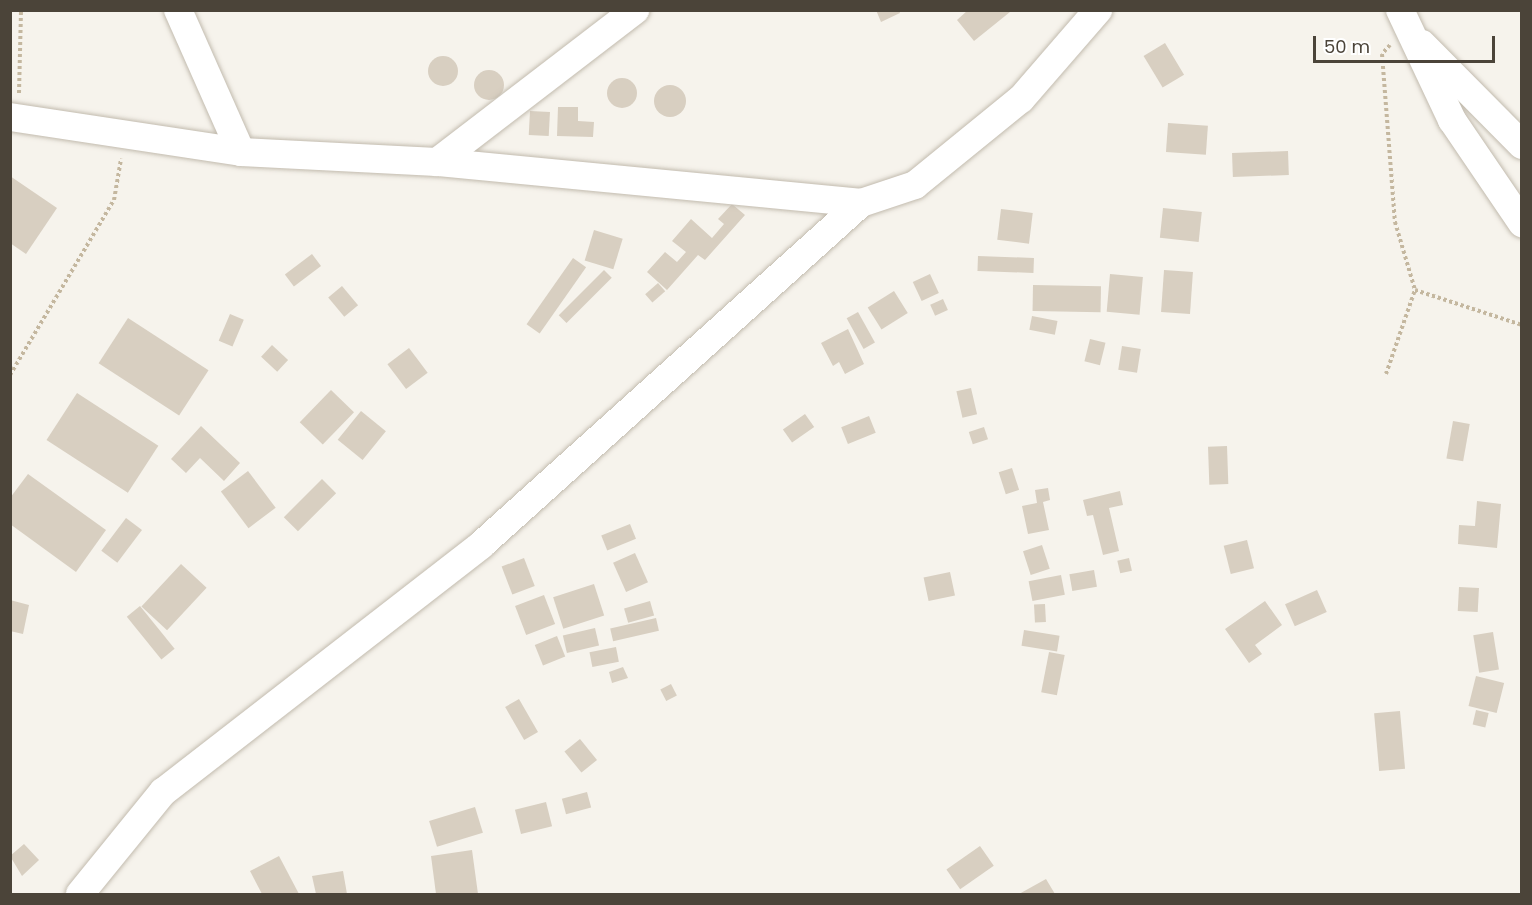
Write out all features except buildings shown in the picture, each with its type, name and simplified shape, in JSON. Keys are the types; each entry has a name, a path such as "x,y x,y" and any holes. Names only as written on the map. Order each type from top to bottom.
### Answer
{"street":[{"path":"178,10 241,153"},
{"path":"437,162 635,10"},
{"path":"80,894 163,792 481,545 861,203 924,178 1021,99 1076,30 1098,10"},
{"path":"1403,19 1521,144"},
{"path":"1403,19 1452,120 1521,223"},
{"path":"15,118 241,153 437,162 861,203"}],"path":[{"path":"15,118 21,10"},
{"path":"1386,374 1415,290 1395,222 1382,54 1403,19"},
{"path":"10,375 114,200 125,134"},
{"path":"1415,290 1521,325"}]}
